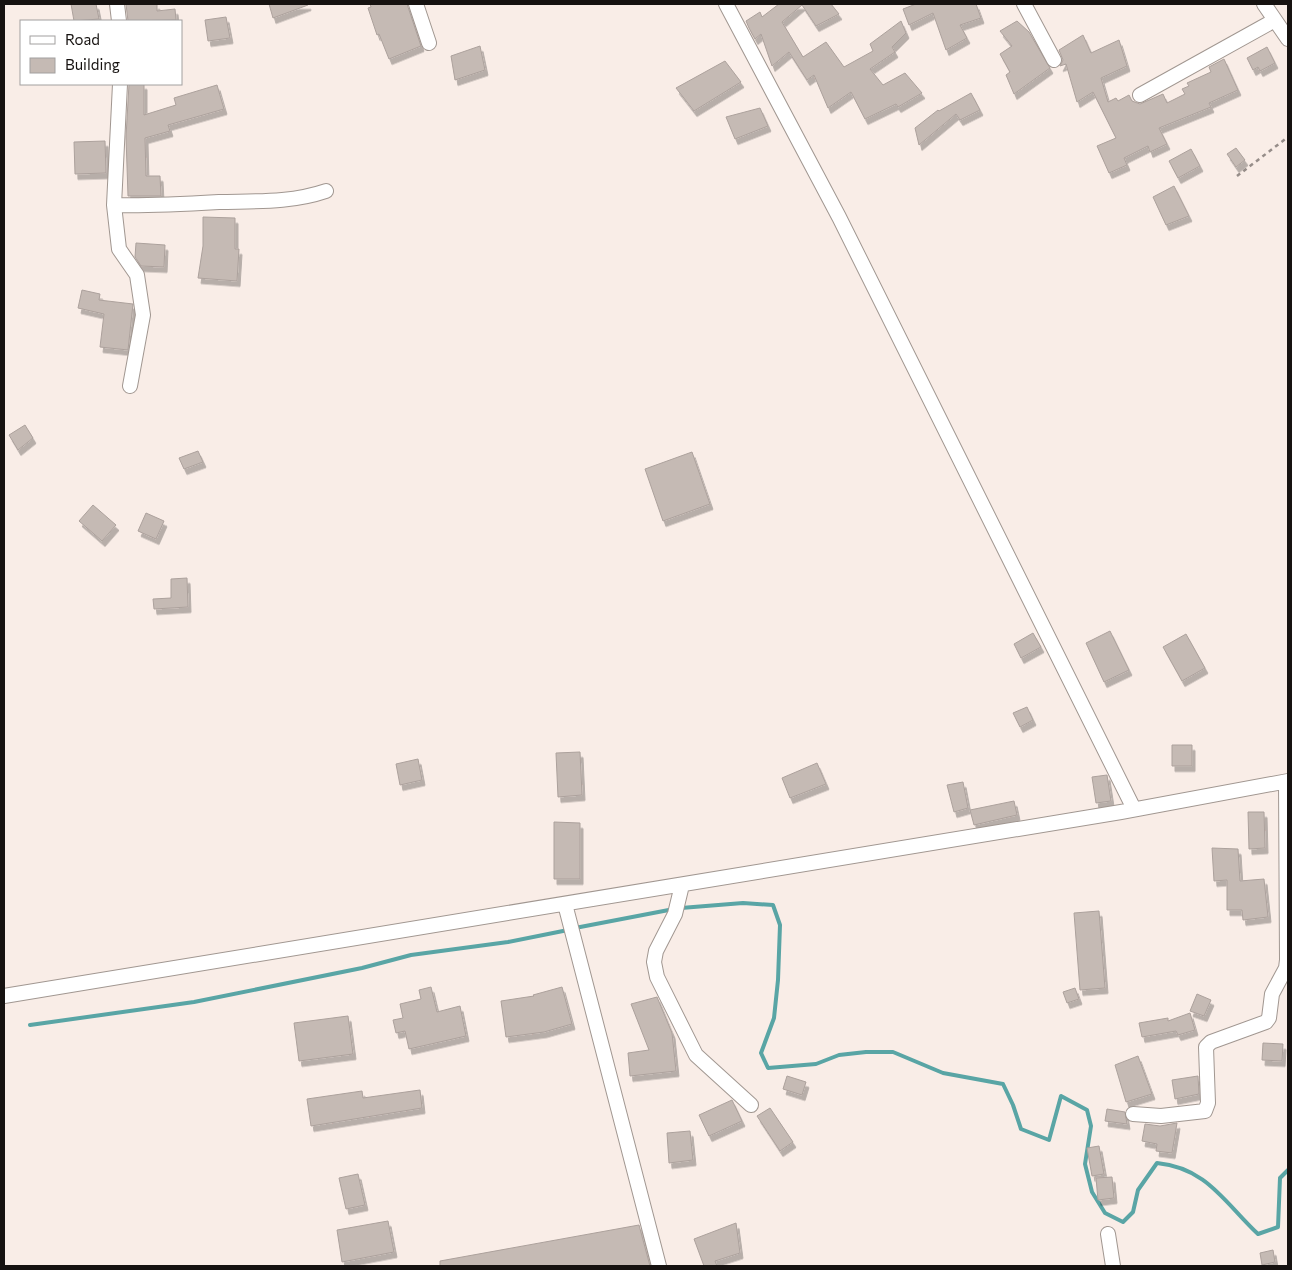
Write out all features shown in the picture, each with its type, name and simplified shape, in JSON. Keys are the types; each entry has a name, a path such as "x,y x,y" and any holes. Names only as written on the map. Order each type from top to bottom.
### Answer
{"street":[{"path":"117,4 119,20"},
{"path":"416,4 429,43"},
{"path":"726,4 839,217 1134,809"},
{"path":"1024,4 1054,60"},
{"path":"1264,4 1288,39"},
{"path":"1140,96 1275,20"},
{"path":"120,85 114,205 119,249 136,275 144,315 130,386"},
{"path":"114,205 156,206 270,202 308,197 326,191"},
{"path":"4,996 682,885 1287,782 1287,960 1286,968 1271,996 1267,1020 1262,1025 1212,1042 1206,1046 1208,1104 1205,1111 1161,1116 1133,1114"},
{"path":"682,885 675,914 656,951 654,962 657,977 696,1055 751,1105"},
{"path":"565,904 659,1266"},
{"path":"1108,1234 1113,1266"}],"path":[{"path":"1237,176 1288,137"}],"building":[{"path":"71,4 96,4 99,19 74,20"},
{"path":"126,4 157,4 157,11 175,9 176,20 128,20"},
{"path":"269,4 308,4 308,5 273,18"},
{"path":"370,4 407,4 421,46 389,59 379,34 377,35 368,8 371,7"},
{"path":"779,4 831,4 839,14 816,26 802,5 782,22 803,57 826,42 844,67 873,51 870,44 901,21 906,33 892,47 895,52 870,69 883,85 905,73 922,93 898,107 896,104 865,119 851,92 828,108 814,75 807,80 789,52 772,66 761,34 755,39 749,28 746,21 760,12 762,17"},
{"path":"916,4 976,4 981,18 960,25 967,38 946,50 933,13 909,25 903,9"},
{"path":"226,17 230,38 208,41 205,20"},
{"path":"1017,21 1029,32 1050,68 1014,94 1006,75 1010,72 1000,54 1012,46 1000,31"},
{"path":"1083,35 1091,53 1119,40 1127,66 1101,78 1108,102 1116,98 1118,101 1129,95 1132,101 1140,104 1163,94 1167,103 1185,94 1182,89 1189,86 1187,83 1211,72 1209,67 1224,59 1238,90 1209,103 1211,107 1159,128 1167,144 1150,152 1148,146 1124,158 1127,165 1109,173 1097,146 1116,138 1093,92 1077,102 1066,64 1060,66 1063,60 1059,50"},
{"path":"480,46 485,70 455,80 451,56"},
{"path":"1267,47 1275,63 1260,71 1258,67 1253,70 1247,58"},
{"path":"725,61 741,82 694,111 676,88"},
{"path":"129,85 144,85 144,115 176,105 174,98 217,85 224,109 168,125 170,131 145,138 146,176 160,176 161,196 128,196 126,137"},
{"path":"971,93 980,110 960,120 956,114 919,145 915,128 938,110"},
{"path":"760,108 768,126 735,139 726,117"},
{"path":"105,141 106,173 75,174 74,142"},
{"path":"1236,148 1245,160 1236,167 1227,154"},
{"path":"1191,149 1200,166 1178,178 1169,161"},
{"path":"1174,186 1189,216 1166,225 1153,197"},
{"path":"203,217 235,218 235,249 239,249 237,281 198,278 203,246"},
{"path":"136,243 165,245 164,267 141,266 135,257"},
{"path":"82,290 100,294 99,300 133,304 128,350 100,347 104,314 78,308"},
{"path":"25,425 33,438 18,450 9,435"},
{"path":"198,451 203,462 184,469 179,458"},
{"path":"692,452 710,504 663,521 645,469"},
{"path":"93,505 116,525 102,541 79,521"},
{"path":"146,513 164,521 156,539 138,531"},
{"path":"187,578 188,607 154,609 153,599 171,598 171,579"},
{"path":"1110,631 1129,670 1104,682 1086,643"},
{"path":"1033,633 1041,647 1021,658 1014,644"},
{"path":"1186,634 1205,668 1182,681 1163,647"},
{"path":"1027,707 1033,720 1020,727 1013,713"},
{"path":"1172,745 1192,745 1192,766 1172,766"},
{"path":"580,752 582,795 558,797 556,753"},
{"path":"418,759 422,780 400,785 396,764"},
{"path":"817,763 826,784 790,798 782,778"},
{"path":"1107,775 1111,801 1096,803 1092,777"},
{"path":"963,782 968,808 954,812 947,785"},
{"path":"1014,801 1017,815 974,825 970,810"},
{"path":"1248,812 1264,812 1265,848 1249,849"},
{"path":"554,822 580,823 580,879 554,879"},
{"path":"1212,848 1238,849 1240,881 1264,879 1268,917 1243,920 1242,910 1227,910 1227,880 1214,881"},
{"path":"1099,911 1105,988 1080,990 1074,913"},
{"path":"431,987 437,1012 460,1006 466,1036 409,1049 405,1031 396,1033 393,1020 403,1018 400,1004 421,999 419,990"},
{"path":"562,987 572,1024 544,1032 506,1037 501,1001 534,996"},
{"path":"1075,988 1079,999 1067,1003 1063,992"},
{"path":"1197,994 1211,1000 1204,1016 1190,1011"},
{"path":"657,997 672,1033 676,1071 630,1076 628,1053 649,1050 631,1004"},
{"path":"1190,1013 1195,1030 1178,1035 1176,1031 1142,1037 1139,1023 1168,1018 1168,1021"},
{"path":"348,1016 353,1054 299,1061 294,1023"},
{"path":"1263,1043 1283,1044 1282,1061 1262,1060"},
{"path":"1138,1056 1152,1094 1126,1102 1115,1065"},
{"path":"787,1076 806,1082 802,1095 783,1089"},
{"path":"1198,1076 1199,1094 1175,1099 1172,1080"},
{"path":"420,1090 422,1108 311,1126 307,1099 362,1091 363,1098"},
{"path":"732,1100 742,1121 709,1136 699,1115"},
{"path":"770,1108 793,1142 780,1151 757,1116"},
{"path":"1107,1109 1125,1112 1127,1124 1105,1121"},
{"path":"1177,1123 1172,1153 1156,1151 1157,1144 1142,1141 1145,1124 1160,1126"},
{"path":"690,1131 693,1160 669,1163 667,1133"},
{"path":"1099,1146 1104,1174 1092,1176 1087,1148"},
{"path":"358,1174 365,1205 346,1209 339,1178"},
{"path":"1112,1177 1114,1198 1098,1200 1096,1178"},
{"path":"388,1221 394,1252 342,1262 337,1230"},
{"path":"736,1223 740,1253 715,1261 717,1266 704,1266 694,1239"},
{"path":"639,1225 650,1266 440,1266 440,1261"},
{"path":"1273,1250 1275,1262 1262,1265 1260,1253"}],"waterway":[{"path":"681,908 743,903 773,905 780,925 778,980 774,1018 761,1053 768,1068 816,1064 839,1055 893,1052 943,1073 1003,1084 1021,1129 1049,1140 1061,1096 1087,1110 1091,1126 1085,1164 1092,1192 1105,1213 1123,1222 1133,1212 1138,1190 1157,1163 1174,1166 1202,1179 1214,1188 1258,1234 1278,1227 1280,1178 1288,1170"},
{"path":"575,928 674,909"},
{"path":"30,1025 194,1002 362,968 411,955 508,942 568,930"}]}
